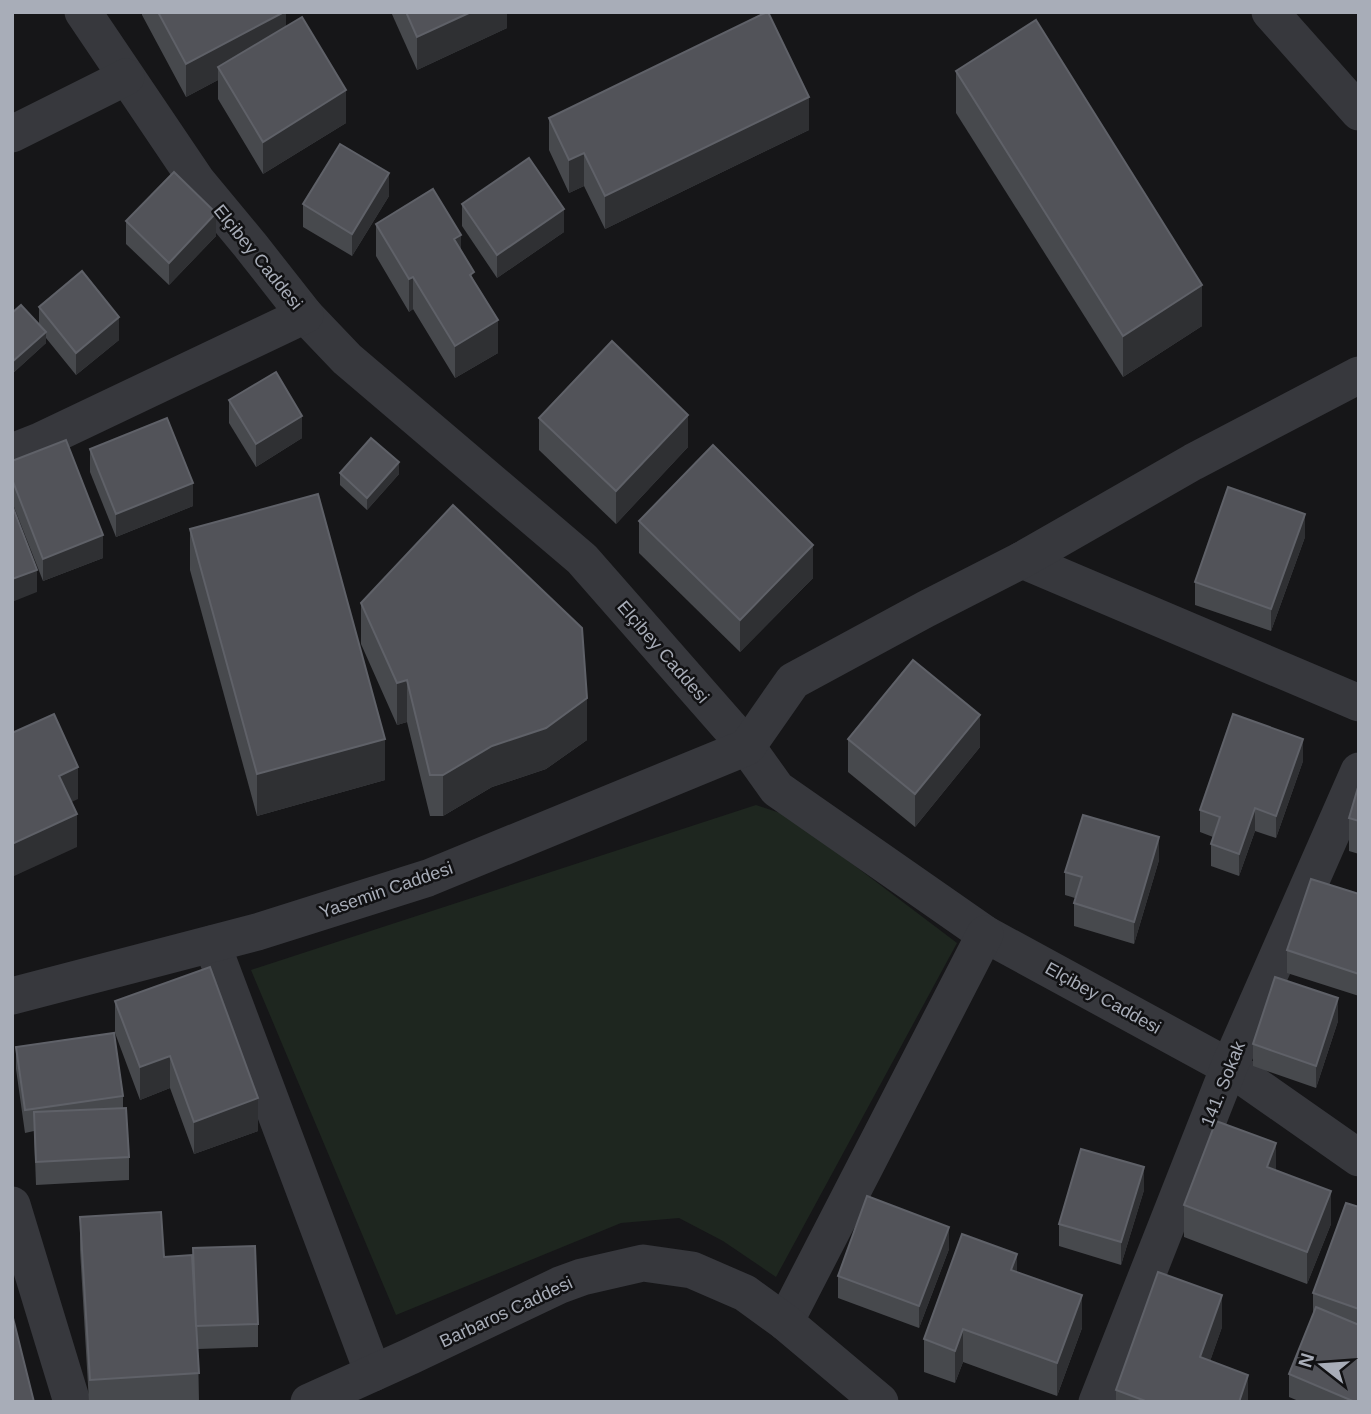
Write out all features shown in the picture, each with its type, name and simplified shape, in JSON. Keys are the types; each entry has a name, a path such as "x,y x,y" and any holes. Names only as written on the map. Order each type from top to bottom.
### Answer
{"street":[{"name":"Elçibey Caddesi","path":"83,12 197,181 304,315 346,359 582,559 747,747 777,789 985,934 1229,1067 1359,1158"},
{"path":"1270,12 1359,111"},
{"path":"12,134 126,77"},
{"path":"12,452 304,315"},
{"path":"747,747 793,681 1022,560 1193,462 1359,375"},
{"path":"1022,560 1359,703"},
{"name":"Yasemin Caddesi","path":"12,996 257,932 428,878 747,747"},
{"name":"141. Sokak","path":"1097,1402 1229,1067 1359,771"},
{"path":"785,1322 985,934"},
{"path":"212,944 373,1373"},
{"path":"12,1205 72,1402"},
{"name":"Barbaros Caddesi","path":"309,1402 560,1285 643,1263 692,1270 745,1293 785,1322 880,1402"}],"shaded area":[{"path":"756,805 789,816 957,943 776,1277 723,1241 679,1218 621,1223 396,1315 251,970"}],"building":[{"path":"158,12 284,12 186,64"},
{"path":"406,12 471,12 417,37"},
{"path":"768,12 809,97 605,196 584,153 569,160 549,118"},
{"path":"302,17 346,90 263,142 218,67"},
{"path":"1036,20 1202,285 1123,336 956,71"},
{"path":"340,144 389,173 352,234 303,204"},
{"path":"529,158 564,209 497,255 462,204"},
{"path":"174,172 216,213 169,263 126,221"},
{"path":"433,189 461,235 454,239 474,272 470,275 498,320 455,346 413,277 409,279 376,224"},
{"path":"82,271 119,317 76,353 39,307"},
{"path":"21,305 46,332 12,362 12,313"},
{"path":"612,341 688,415 616,491 539,418"},
{"path":"276,372 302,416 256,444 229,400"},
{"path":"167,418 193,483 116,514 90,449"},
{"path":"371,438 399,462 367,498 340,473"},
{"path":"66,440 103,535 43,559 12,479 12,461"},
{"path":"713,445 813,545 740,620 639,521"},
{"path":"1228,487 1305,514 1271,609 1195,582"},
{"path":"318,494 385,739 257,774 190,529"},
{"path":"12,505 37,570 12,579"},
{"path":"453,505 582,628 587,698 546,728 492,746 443,775 430,775 407,680 397,683 361,603"},
{"path":"913,660 980,715 915,794 848,739"},
{"path":"54,714 78,767 59,776 77,814 12,844 12,733"},
{"path":"1233,714 1303,739 1276,816 1255,808 1239,854 1211,844 1220,817 1200,810"},
{"path":"1359,784 1359,821 1349,818"},
{"path":"1083,815 1159,837 1134,922 1074,903 1082,877 1065,872"},
{"path":"1311,879 1359,894 1359,974 1287,950"},
{"path":"210,967 258,1098 194,1122 170,1056 140,1067 115,1001"},
{"path":"1275,977 1338,998 1316,1066 1253,1044"},
{"path":"114,1033 123,1096 25,1110 16,1047"},
{"path":"126,1108 129,1157 36,1162 34,1112"},
{"path":"1216,1121 1276,1143 1267,1167 1331,1191 1307,1252 1184,1205"},
{"path":"1081,1149 1144,1167 1121,1242 1059,1224"},
{"path":"867,1196 949,1227 919,1306 838,1276"},
{"path":"1346,1203 1359,1207 1359,1309 1313,1293"},
{"path":"161,1212 164,1257 192,1255 199,1373 90,1380 80,1217"},
{"path":"962,1234 1017,1254 1011,1270 1082,1295 1057,1363 963,1329 955,1351 924,1339"},
{"path":"255,1246 258,1324 196,1326 193,1248"},
{"path":"1158,1272 1222,1295 1200,1357 1248,1375 1239,1402 1148,1402 1116,1390"},
{"path":"1316,1307 1359,1325 1359,1402 1289,1374"},
{"path":"12,1314 34,1402 12,1402"}]}
